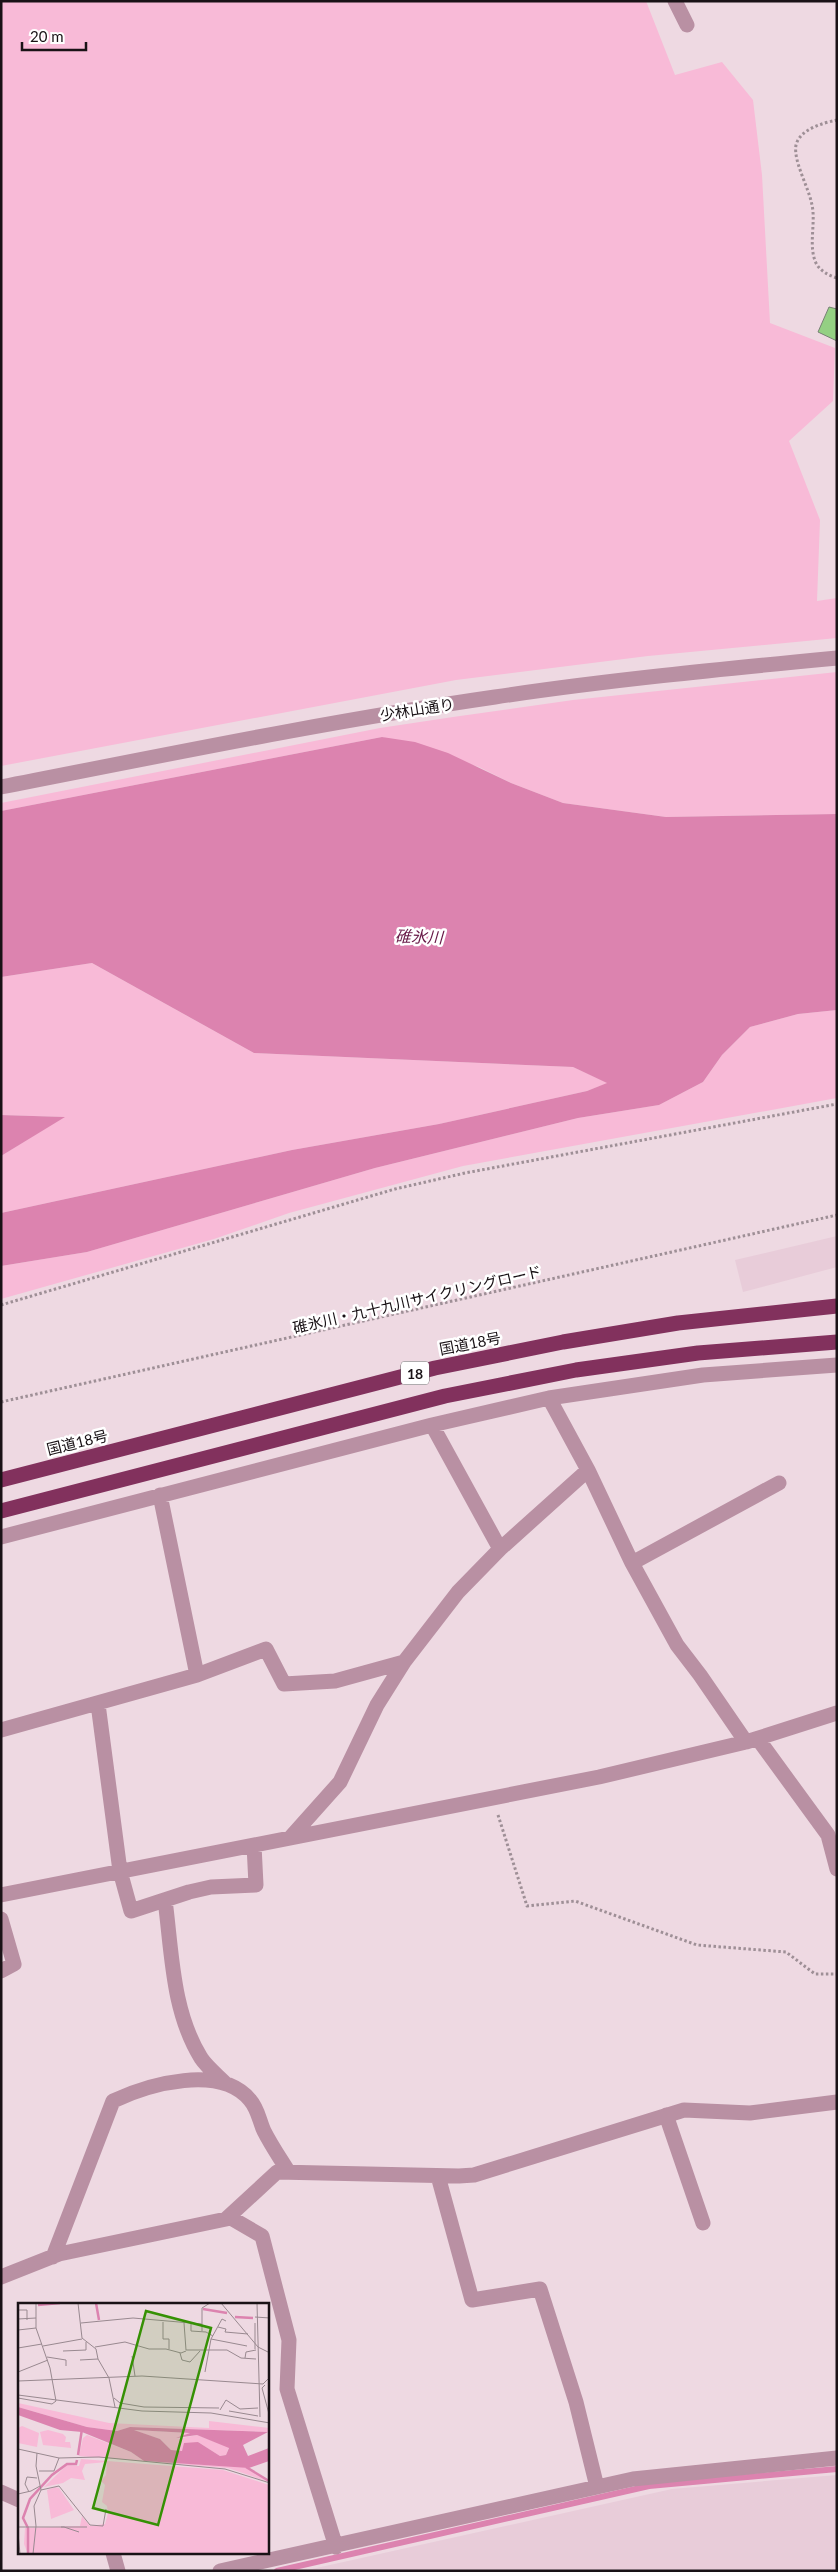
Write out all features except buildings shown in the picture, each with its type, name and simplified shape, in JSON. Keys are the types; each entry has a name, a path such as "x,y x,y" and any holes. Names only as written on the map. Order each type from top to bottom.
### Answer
{"highway":[{"name":"国道18号","path":"1,1480 436,1368 563,1342 678,1323 837,1306"},
{"name":"18","path":"1,1510 445,1396 576,1370 698,1353 837,1342"}],"street":[{"path":"676,1 687,25"},
{"name":"少林山通り","path":"1,787 288,731 497,696 712,670 837,658"},
{"path":"1,1537 432,1425 549,1398 703,1375 837,1365"},
{"path":"549,1398 588,1470 632,1563 677,1646 828,1835 837,1869"},
{"path":"432,1425 500,1549"},
{"path":"290,1838 340,1782 377,1705 404,1662 458,1592 500,1549 588,1470"},
{"path":"632,1563 779,1483"},
{"path":"160,1495 197,1674"},
{"path":"1,1730 98,1704 197,1674 266,1649 284,1684 335,1681 404,1662"},
{"path":"98,1704 120,1871 131,1911 211,1887 256,1885 254,1845"},
{"path":"1,1895 627,1771 752,1740 837,1714"},
{"path":"165,1900 175,1983 184,2022 202,2059 225,2083"},
{"path":"1,1919 14,1964 1,1971"},
{"path":"53,2257 113,2101 137,2090 202,2080 225,2083 238,2088 251,2101 260,2117 264,2130 288,2171"},
{"path":"226,2219 277,2172 438,2176 474,2174 684,2110 750,2113 837,2102"},
{"path":"666,2115 704,2223"},
{"path":"438,2176 472,2300 540,2289 576,2402 597,2487"},
{"path":"1,2277 53,2257 231,2218 262,2236 289,2340 287,2389 336,2546"},
{"path":"220,2571 257,2558 336,2546 633,2479 837,2458"},
{"path":"1,2492 18,2500"},
{"path":"113,2554 118,2571"}],"path":[{"path":"837,120 826,122 803,133 796,146 798,159 812,203 813,249 816,263 824,273 837,278"},
{"path":"1,1304 395,1189 465,1173 837,1104"},
{"name":"碓氷川・九十九川サイクリングロード","path":"1,1402 837,1215"},
{"path":"492,1798 527,1906 575,1901 697,1945 786,1952 815,1974 837,1974"}],"shaded area":[{"path":"1,1 646,1 675,75 722,62 753,100 762,175 770,323 835,348 833,401 789,441 820,520 817,601 837,598 837,638 648,656 456,680 1,766"},
{"path":"837,672 837,814 666,817 563,803 511,783 479,767 382,737 1,811 1,803 380,728 573,700"},
{"path":"92,963 254,1053 573,1067 608,1083 587,1091 439,1124 292,1150 1,1213 1,1156 64,1117 1,1115 1,977"},
{"path":"837,1010 837,1098 463,1166 289,1213 214,1239 1,1299 1,1266 87,1252 375,1168 578,1118 659,1105 703,1082 722,1055 750,1027 798,1014"},
{"path":"837,1236 837,1267 743,1292 735,1260"},
{"path":"837,2475 837,2571 303,2571 672,2489"}],"water":[{"name":"碓氷川","path":"382,737 415,742 448,753 511,783 563,803 666,817 837,814 837,1010 798,1014 750,1027 722,1055 703,1082 659,1105 578,1118 375,1168 87,1252 1,1266 1,1213 292,1150 439,1124 587,1091 607,1083 573,1067 254,1053 92,963 1,977 1,811"},
{"path":"1,1115 65,1117 1,1156"}],"waterway":[{"path":"277,2571 649,2486 837,2469"}]}
